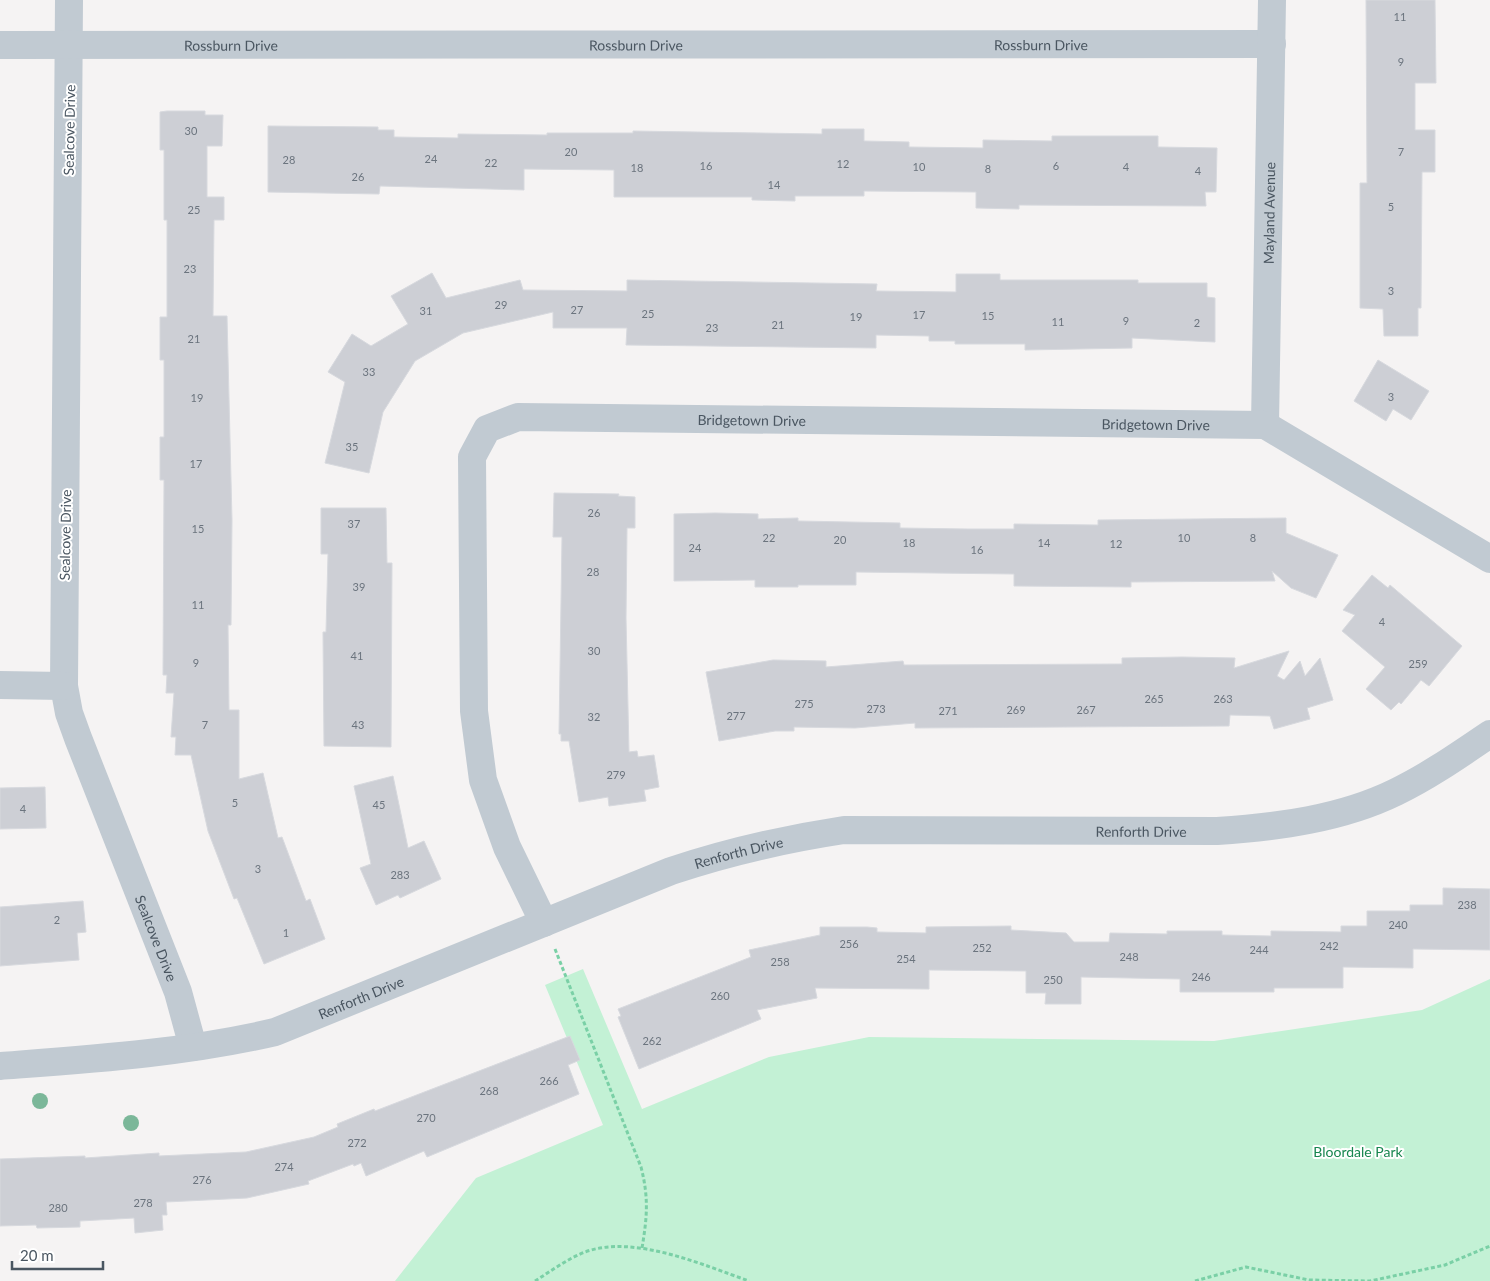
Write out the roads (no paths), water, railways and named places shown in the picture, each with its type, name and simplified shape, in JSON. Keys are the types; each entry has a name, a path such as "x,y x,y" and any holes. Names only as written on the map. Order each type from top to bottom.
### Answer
{"street":[{"name":"Sealcove Drive","path":"70,0 64,686 69,713 78,738 178,992 193,1047"},
{"name":"Mayland Avenue","path":"1265,424 1272,0"},
{"name":"Rossburn Drive","path":"0,45 1272,44"},
{"name":"Bridgetown Drive","path":"544,923 507,847 483,780 474,711 472,457 487,429 518,417 1265,424"},
{"path":"1265,424 1490,559"},
{"path":"0,685 64,686"},
{"name":"Renforth Drive","path":"0,1066 129,1056 276,1032 671,871 720,854 798,836 844,830 1217,831 1276,827 1337,813 1394,793 1444,765 1490,734"}],"park label":[{"name":"Bloordale Park","path":"1358,1151"}]}
